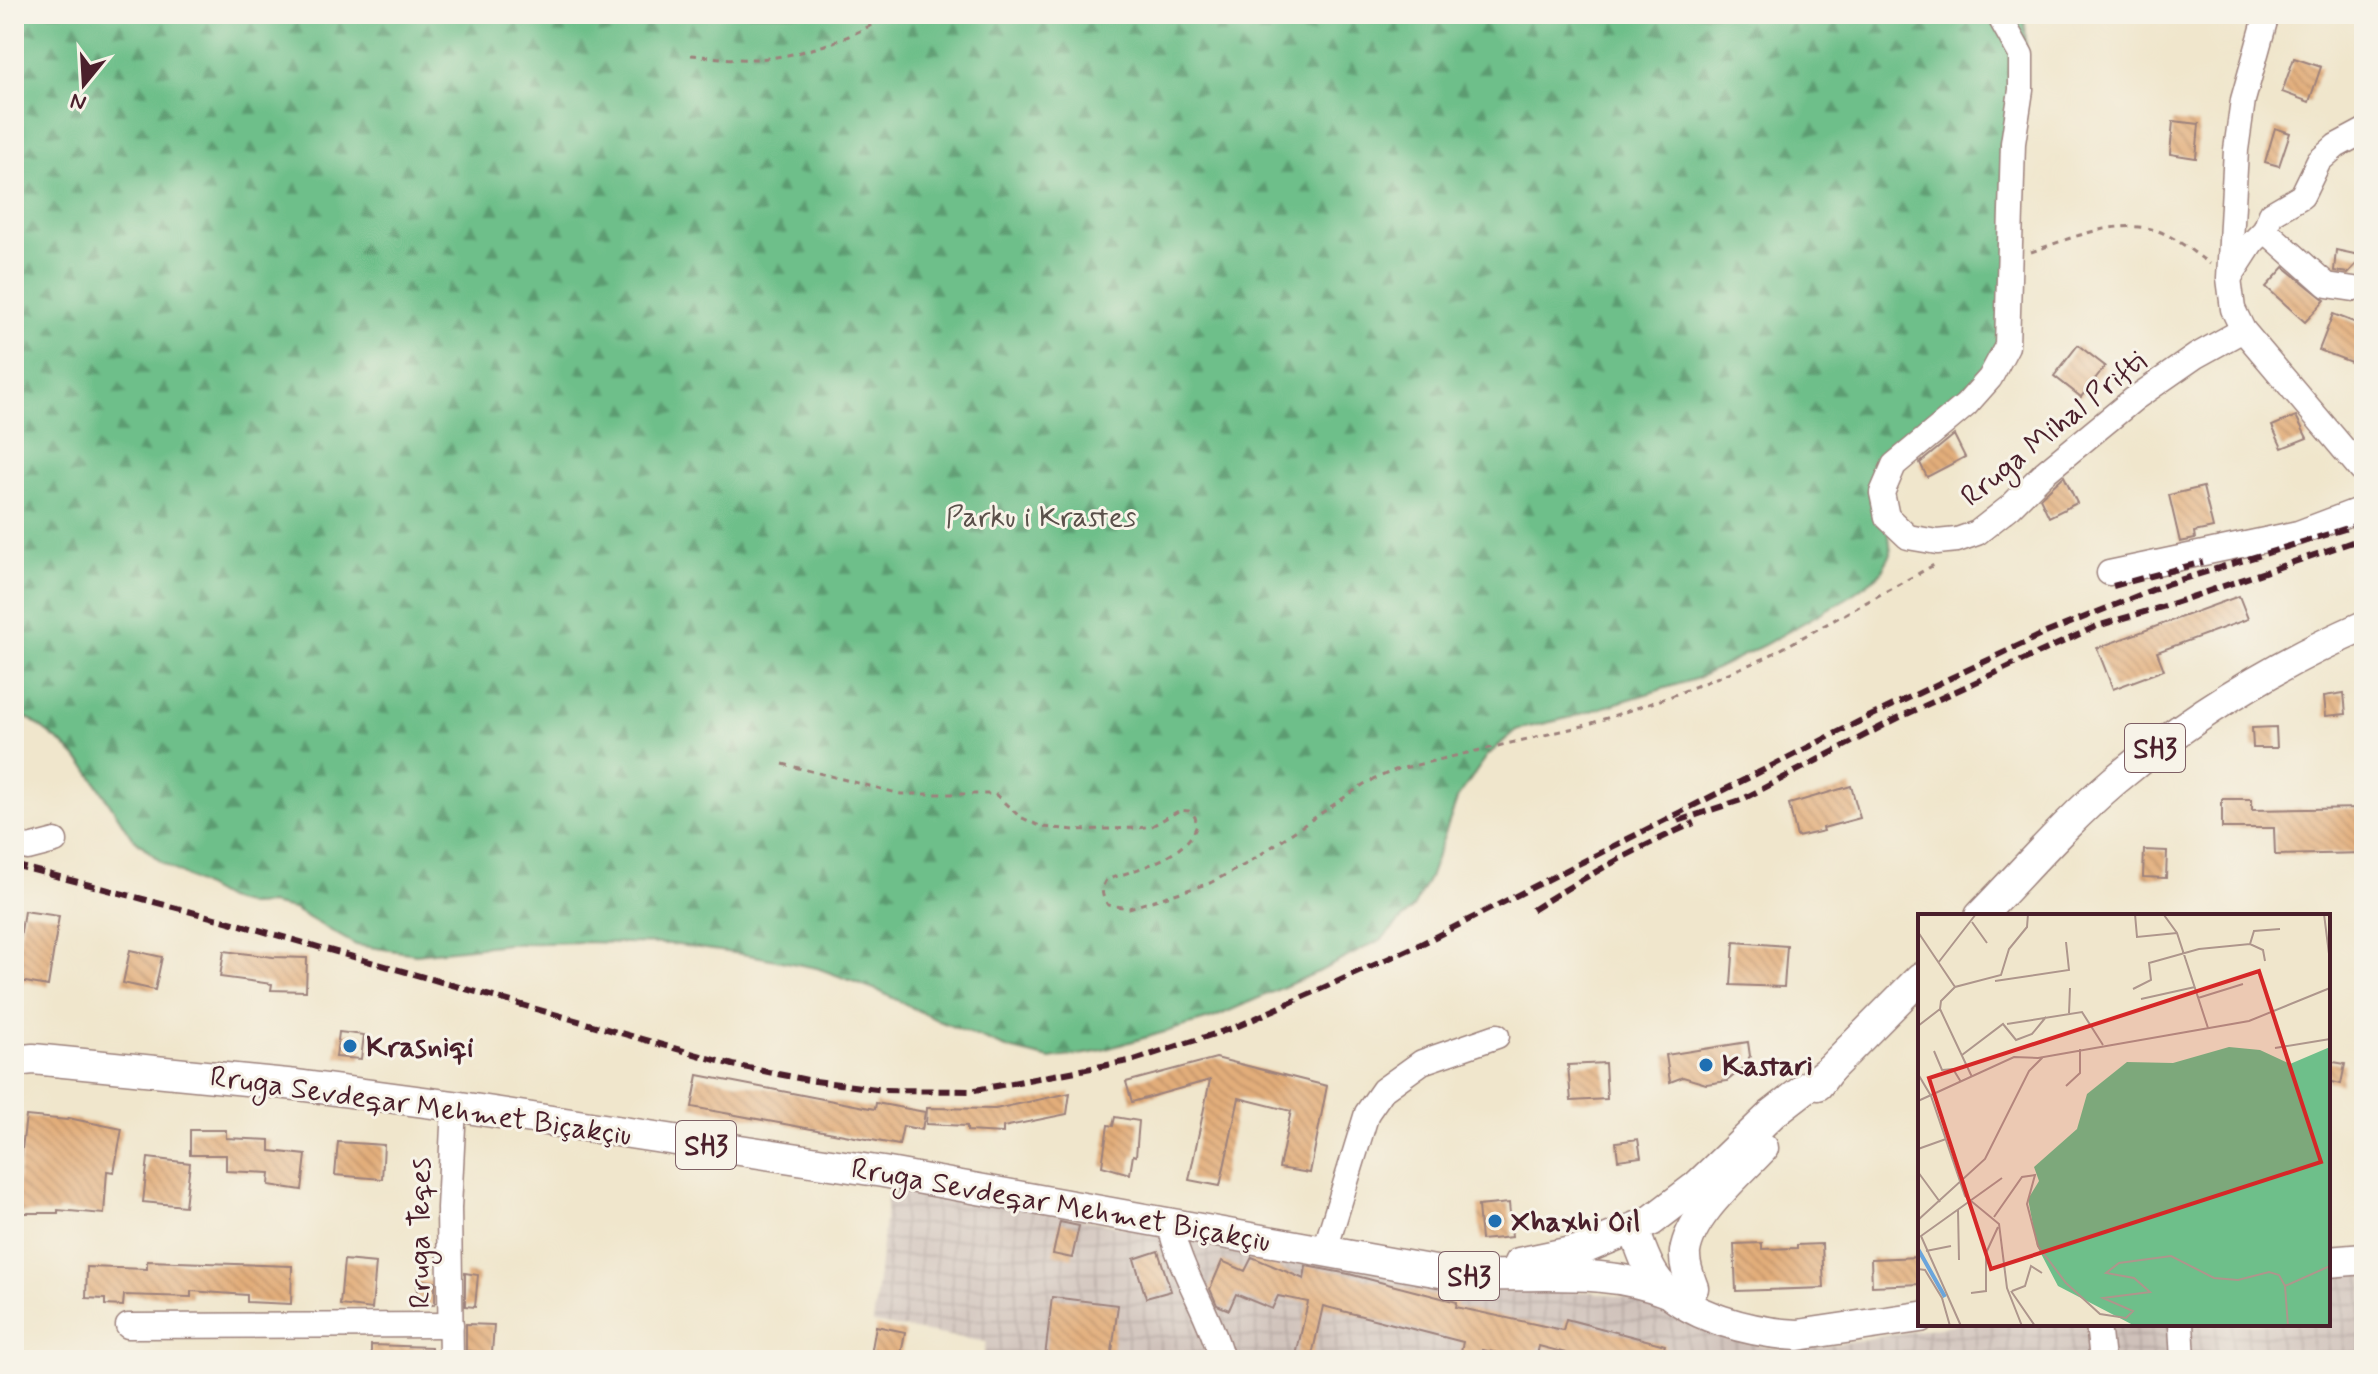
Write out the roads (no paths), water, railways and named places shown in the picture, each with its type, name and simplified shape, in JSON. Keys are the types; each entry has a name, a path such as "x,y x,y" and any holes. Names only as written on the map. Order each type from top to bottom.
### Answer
{"main road":[{"name":"SH3","path":"1982,914 2112,783 2179,729 2329,642 2364,626"},
{"name":"SH3","path":"1394,1263 1515,1264 1647,1236 1772,1114 1829,1070 1918,980"},
{"name":"Rruga Sevdeqar Mehmet Biçakçiu","path":"14,1061 33,1059 182,1073 454,1106 883,1172 1394,1263"},
{"name":"SH3","path":"1394,1263 1480,1277 1546,1276 1599,1266 1647,1236 1706,1211 1808,1099 1829,1070"},
{"path":"1680,1290 1687,1272 1685,1252 1693,1225 1706,1211"},
{"path":"1647,1236 1656,1280 1680,1290 1702,1313 1745,1326 1798,1335 1918,1317"},
{"path":"2330,1262 2364,1259"},
{"path":"1546,1276 1585,1275 1680,1290"}],"street":[{"name":"Rruga Mihal Prifti","path":"1998,14 2021,55 2021,90 2013,143 2007,346 1990,378 1966,405 1894,465 1882,493 1887,517 1908,537 1947,541 1977,533 2134,399 2196,356 2243,330"},
{"path":"2267,14 2243,100 2236,150 2229,278 2233,309 2243,330 2364,473"},
{"path":"2229,278 2252,243 2265,230 2271,214 2302,196 2319,161 2336,146 2364,131"},
{"path":"2265,230 2327,285 2354,289"},
{"path":"2109,573 2298,533 2364,508"},
{"path":"14,844 28,848 55,841"},
{"path":"1325,1250 1367,1113 1383,1090 1422,1062 1497,1036"},
{"name":"Rruga Teqes","path":"451,1360 449,1208 454,1106"},
{"path":"1169,1221 1185,1275 1222,1360"},
{"path":"128,1326 451,1325"},
{"path":"2098,1326 2102,1360"},
{"path":"2181,1326 2183,1360"}],"railway":[{"path":"14,865 241,925 733,1065 808,1080 884,1090 970,1091 1134,1060 1236,1027 1421,944 1860,721 2043,634 2167,584 2364,523"},
{"path":"1678,821 1741,800 1898,718 2097,626 2364,538"},
{"path":"2113,586 2203,562"},
{"path":"1532,910 1611,864 1694,823"}],"place":[{"name":"Krasniqi","path":"350,1046"},
{"name":"Kastari","path":"1706,1065"},
{"name":"Xhaxhi Oil","path":"1495,1221"}],"park label":[{"name":"Parku i Krastes","path":"1041,516"}]}
